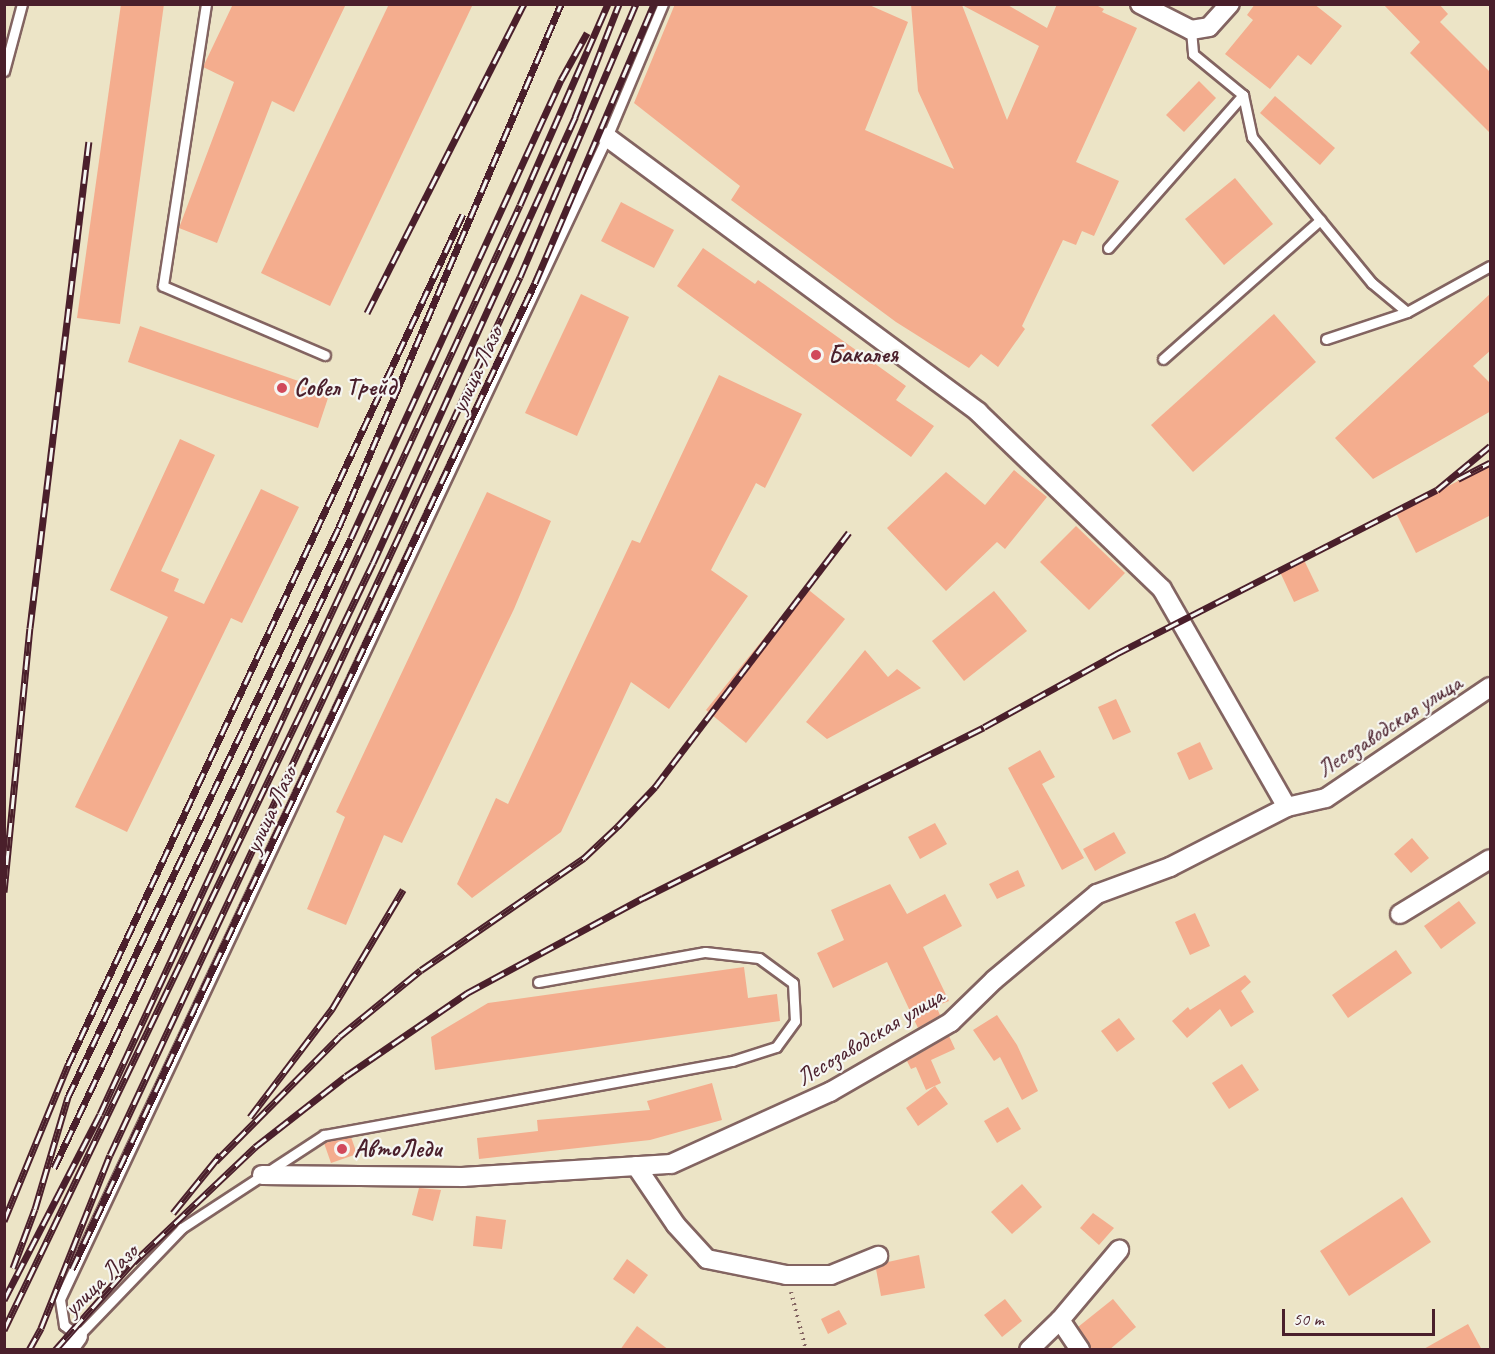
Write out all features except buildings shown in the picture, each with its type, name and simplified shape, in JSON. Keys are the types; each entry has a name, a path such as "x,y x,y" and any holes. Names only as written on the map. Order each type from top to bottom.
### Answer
{"street":[{"path":"1140,4 1191,30 1209,27 1230,4"},
{"path":"608,137 978,412 1162,589 1287,807"},
{"name":"Лесозаводская улица","path":"262,1175 463,1177 671,1164 830,1092 951,1022 994,980 1097,894 1170,867 1287,807 1326,798 1491,687"},
{"path":"1400,914 1491,859"},
{"path":"636,1166 676,1225 707,1259 786,1275 831,1275 878,1256"},
{"path":"1029,1350 1060,1320 1119,1250"},
{"path":"1060,1320 1080,1350"}],"lane":[{"path":"4,71 22,4"},
{"path":"206,4 163,286 325,355"},
{"name":"улица Лазо","path":"538,982 705,952 759,958 793,983 795,1021 776,1047 732,1061 324,1135 183,1227 73,1343 64,1325 60,1299 90,1241 608,137 663,4"},
{"path":"1191,30 1193,54 1243,95 1252,137 1372,283 1407,312"},
{"path":"1108,248 1243,95"},
{"path":"1163,359 1320,220"},
{"path":"1326,339 1407,312 1491,266"}],"path":[{"path":"786,1275 807,1350"}],"railway":[{"path":"367,313 524,4"},
{"path":"13,1268 35,1209 68,1097 339,527 561,4"},
{"path":"4,1300 100,1114 520,205 608,4"},
{"path":"4,1330 373,563 575,117 619,4"},
{"path":"29,1350 41,1328 110,1155 520,277 636,4"},
{"path":"72,1269 535,283 654,4"},
{"path":"54,1168 351,538 561,80 587,33"},
{"path":"4,892 30,628 89,142"},
{"path":"4,1221 68,1065 463,214"},
{"path":"134,1262 255,1147 346,1076 467,993 643,898 984,727 1116,654 1437,490 1490,446"},
{"path":"1458,479 1490,463"},
{"path":"216,1161 340,1036 421,970 584,858 618,826 655,787 849,532"},
{"path":"250,1117 332,1009 403,890"},
{"path":"173,1213 220,1155"},
{"path":"55,1350 139,1255"}],"place":[{"name":"Бакалея","path":"816,355"},
{"name":"Совел Трейд","path":"282,388"},
{"name":"АвтоЛеди","path":"342,1149"}]}
